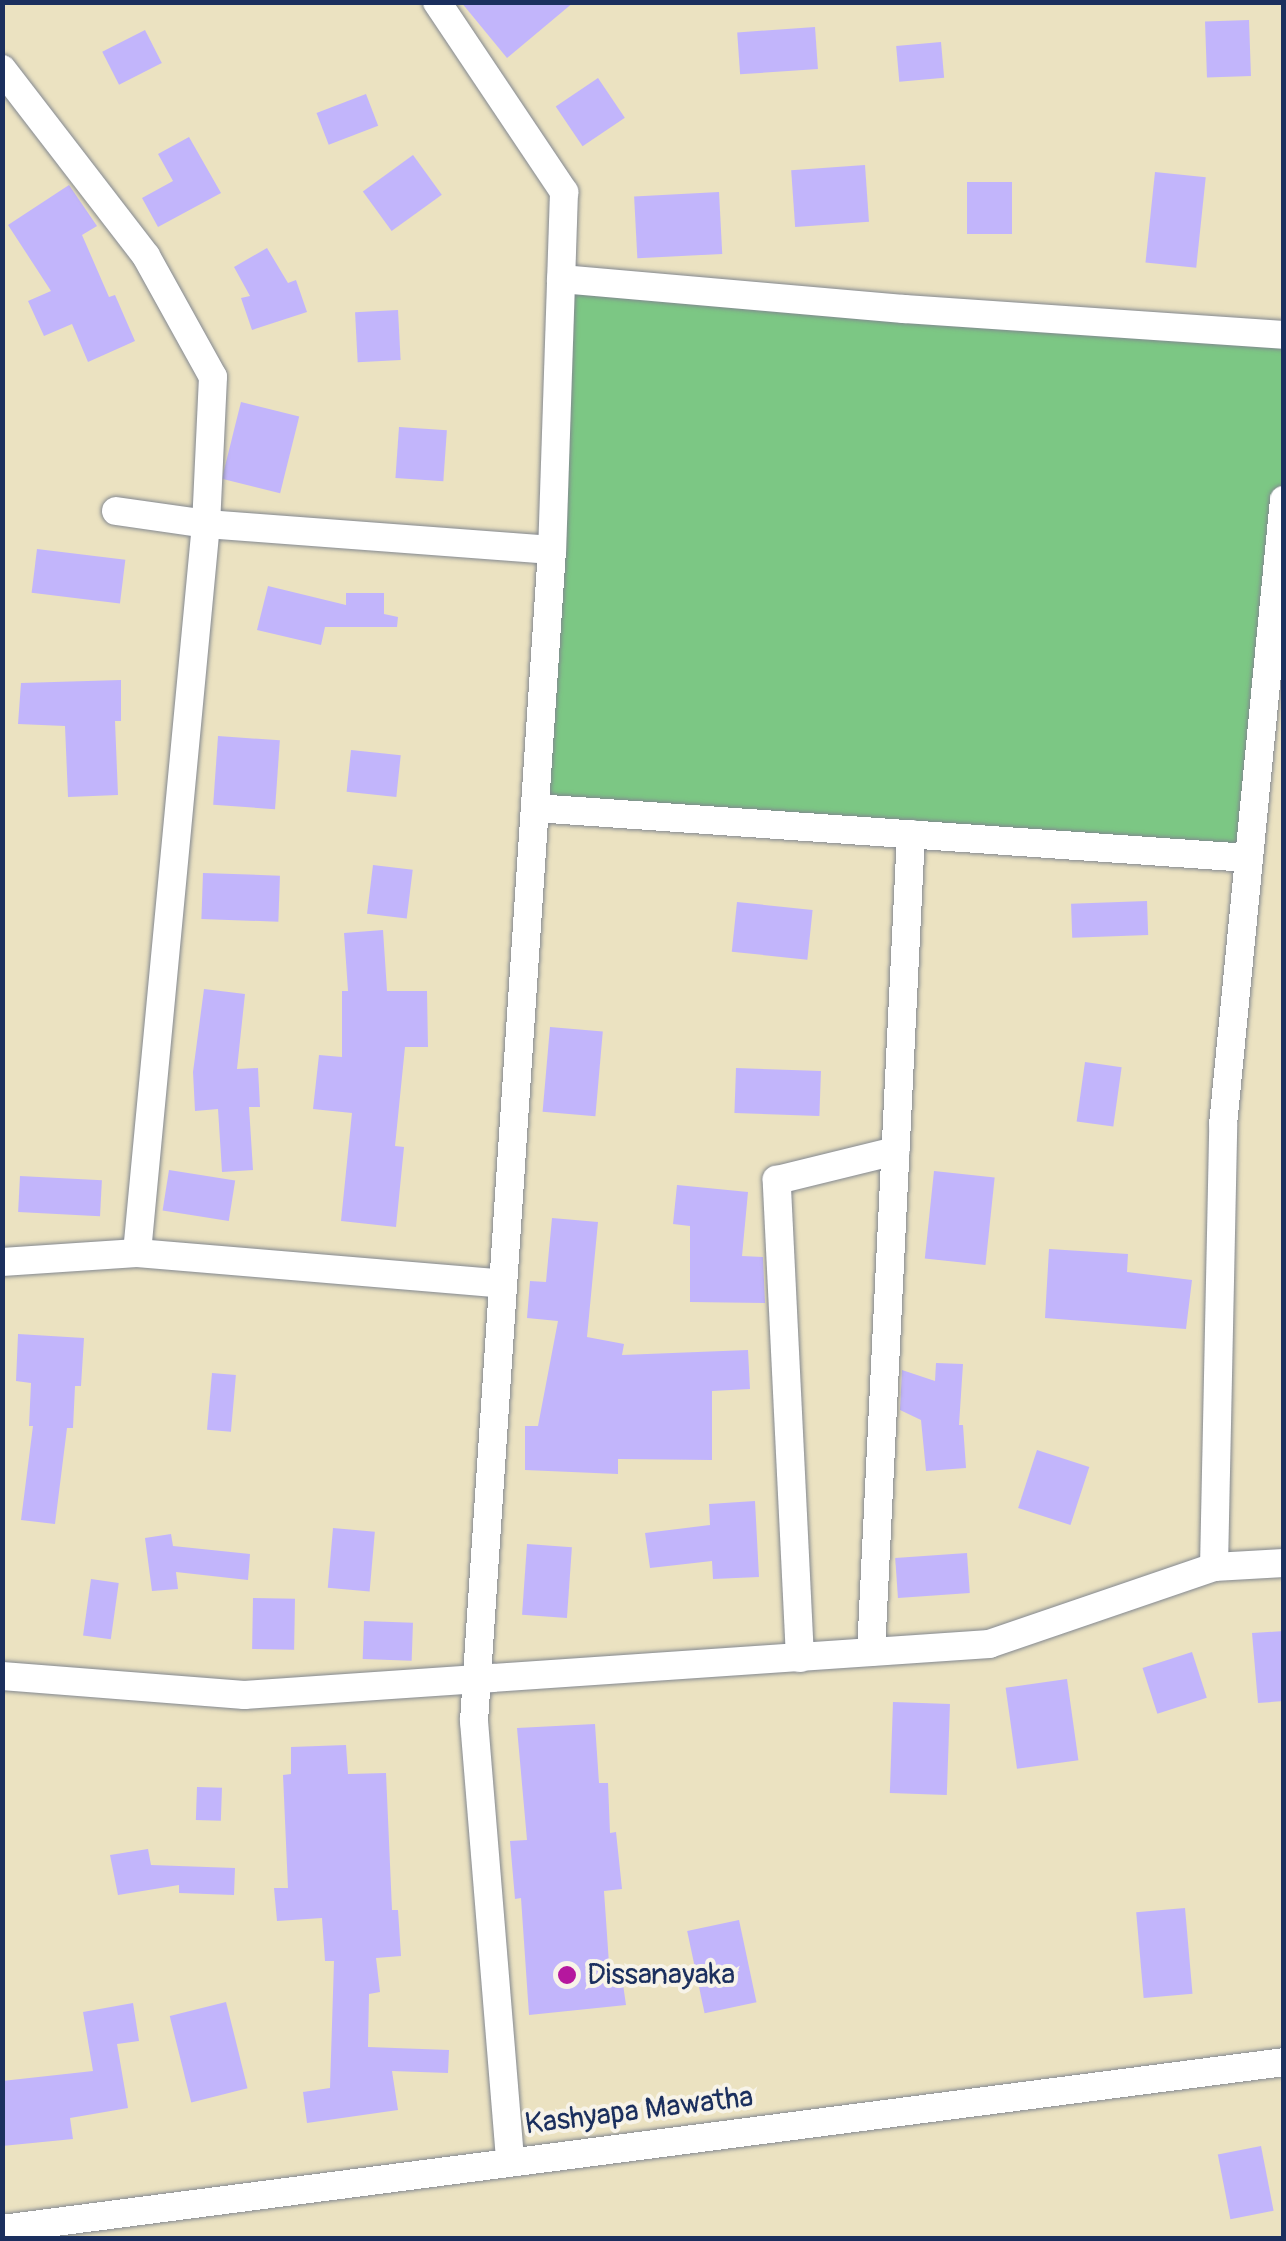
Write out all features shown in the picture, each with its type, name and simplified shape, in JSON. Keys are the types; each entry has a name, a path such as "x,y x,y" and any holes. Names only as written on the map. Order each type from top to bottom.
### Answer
{"street":[{"path":"437,2 564,192 552,550 474,1720 510,2160"},
{"path":"2,69 146,256 213,376 206,524 137,1253"},
{"path":"562,279 904,310 1284,335"},
{"path":"1214,1567 1223,1126 1248,858 1275,661 1284,500"},
{"path":"116,512 206,524 552,550"},
{"path":"535,808 1248,858"},
{"path":"871,1652 911,834"},
{"path":"800,1658 777,1180 896,1151"},
{"path":"2,1262 137,1253 504,1284"},
{"path":"2,1676 244,1695 990,1644 1214,1567 1284,1563"},
{"name":"Kashyapa Mawatha","path":"2,2228 1284,2062"}],"green space":[{"path":"561,279 1283,335 1283,510 1248,858 535,808"}],"building":[{"path":"461,2 574,2 507,58"},
{"path":"1249,20 1251,76 1207,78 1205,22"},
{"path":"815,27 818,69 740,74 737,32"},
{"path":"145,30 162,63 119,85 102,52"},
{"path":"941,42 944,78 899,82 896,46"},
{"path":"598,78 625,118 583,146 556,107"},
{"path":"366,94 378,126 329,145 317,113"},
{"path":"189,137 221,193 158,227 142,198 173,181 158,154"},
{"path":"413,155 442,195 392,231 363,191"},
{"path":"865,165 869,222 795,227 791,170"},
{"path":"1155,172 1206,177 1196,268 1145,263"},
{"path":"967,182 1012,182 1012,234 967,234"},
{"path":"69,185 97,226 82,235 109,297 115,295 135,341 88,362 72,324 44,336 28,301 51,291 8,225"},
{"path":"719,192 722,254 637,258 634,196"},
{"path":"267,248 288,283 296,280 307,312 252,330 241,298 250,296 234,267"},
{"path":"398,310 401,360 358,362 355,312"},
{"path":"241,402 299,417 280,493 222,479"},
{"path":"399,427 447,430 443,481 395,478"},
{"path":"37,549 125,560 120,604 32,593"},
{"path":"268,586 346,605 346,593 384,593 384,614 398,617 397,627 325,627 321,645 257,630"},
{"path":"121,680 121,721 115,721 118,795 68,797 65,726 18,724 21,683"},
{"path":"218,736 280,740 275,809 213,805"},
{"path":"351,750 401,755 396,797 347,792"},
{"path":"373,865 413,870 407,919 367,914"},
{"path":"203,873 280,876 278,922 201,919"},
{"path":"1147,901 1148,935 1072,938 1071,904"},
{"path":"737,902 813,910 807,960 732,952"},
{"path":"383,930 387,991 427,991 428,1047 405,1047 395,1146 404,1147 396,1227 341,1221 352,1113 313,1109 319,1055 342,1057 342,991 348,991 344,933"},
{"path":"204,989 245,994 237,1069 258,1068 260,1107 249,1107 253,1170 222,1172 218,1109 195,1111 193,1072"},
{"path":"550,1027 603,1032 595,1116 543,1112"},
{"path":"1085,1062 1122,1067 1113,1127 1077,1121"},
{"path":"736,1068 821,1071 819,1116 734,1113"},
{"path":"169,1170 235,1180 229,1221 163,1210"},
{"path":"934,1171 995,1177 985,1265 925,1259"},
{"path":"20,1176 102,1180 100,1216 18,1212"},
{"path":"677,1185 748,1192 742,1256 763,1257 765,1303 690,1302 690,1226 673,1224"},
{"path":"552,1218 598,1222 587,1337 624,1344 622,1355 748,1350 750,1389 712,1391 712,1460 618,1459 618,1474 525,1470 525,1426 538,1426 558,1321 527,1318 530,1281 546,1282"},
{"path":"1049,1249 1128,1254 1127,1272 1192,1280 1186,1329 1045,1318"},
{"path":"18,1334 84,1338 81,1386 75,1386 73,1428 67,1428 55,1524 21,1520 33,1426 29,1426 31,1383 16,1381"},
{"path":"936,1363 963,1364 959,1425 963,1425 966,1468 926,1471 921,1420 900,1410 902,1370 935,1381"},
{"path":"212,1373 236,1375 231,1432 207,1430"},
{"path":"1037,1450 1089,1467 1070,1525 1018,1508"},
{"path":"755,1501 759,1577 713,1579 712,1561 650,1568 645,1533 710,1525 709,1504"},
{"path":"333,1528 375,1532 370,1591 328,1588"},
{"path":"171,1534 173,1546 250,1554 248,1580 176,1572 178,1589 152,1591 145,1538"},
{"path":"527,1544 572,1547 567,1618 522,1615"},
{"path":"967,1553 970,1593 898,1598 895,1558"},
{"path":"91,1579 119,1583 111,1639 83,1635"},
{"path":"253,1598 295,1599 294,1650 252,1649"},
{"path":"364,1621 413,1623 412,1661 363,1659"},
{"path":"1284,1631 1284,1701 1258,1703 1252,1633"},
{"path":"1192,1652 1207,1698 1157,1714 1143,1668"},
{"path":"1067,1679 1078,1760 1017,1769 1006,1688"},
{"path":"893,1702 950,1704 947,1795 890,1793"},
{"path":"595,1724 599,1783 608,1783 610,1833 616,1832 622,1889 604,1891 610,1978 622,1977 626,2005 529,2015 521,1898 515,1899 510,1841 527,1840 517,1728"},
{"path":"346,1745 348,1774 386,1773 392,1910 398,1910 401,1956 376,1958 380,1992 369,1994 368,2047 449,2050 448,2073 392,2071 398,2110 307,2123 303,2092 330,2088 334,1961 325,1961 322,1918 277,1921 274,1888 288,1888 283,1775 291,1774 291,1747"},
{"path":"197,1787 222,1788 221,1821 196,1820"},
{"path":"148,1849 151,1865 235,1868 234,1895 179,1893 179,1885 118,1895 110,1855"},
{"path":"1185,1908 1192,1994 1144,1998 1136,1912"},
{"path":"739,1920 756,2002 705,2013 687,1931"},
{"path":"226,2002 248,2088 191,2102 170,2016"},
{"path":"133,2003 139,2041 117,2044 128,2108 70,2118 73,2139 2,2146 2,2081 93,2071 83,2012"},
{"path":"1261,2146 1274,2211 1230,2219 1218,2154"}],"place":[{"name":"Dissanayaka","path":"567,1975"}]}
